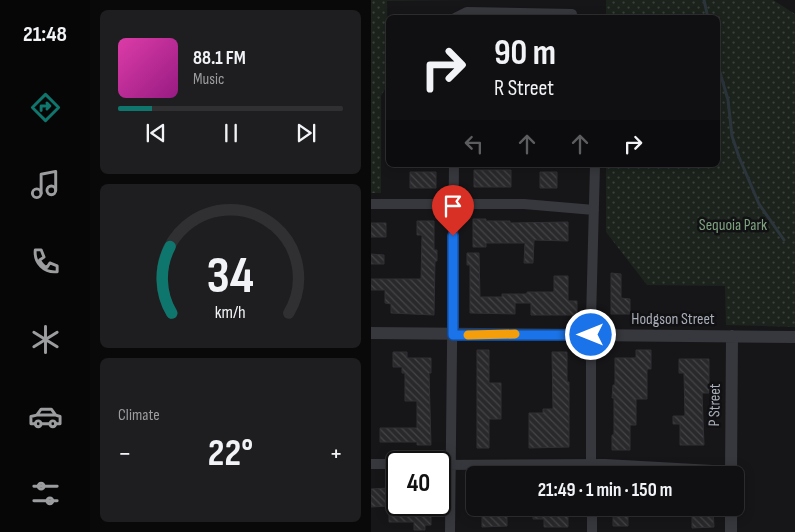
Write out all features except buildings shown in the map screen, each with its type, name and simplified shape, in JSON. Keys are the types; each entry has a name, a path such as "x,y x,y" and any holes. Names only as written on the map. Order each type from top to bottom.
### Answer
{"street":[{"path":"460,15 467,12 572,14"},
{"path":"446,451 453,335 454,167"},
{"path":"591,466 591,335 595,167"},
{"path":"371,204 524,204 594,210"},
{"name":"Hodgson Street","path":"371,333 795,337"},
{"name":"P Street","path":"731,466 732,336"},
{"path":"371,464 386,464"},
{"path":"451,465 474,466"},
{"path":"450,516 451,532"},
{"path":"592,516 592,532"},
{"path":"731,516 731,532"}],"green space":[{"path":"371,0 468,0 387,1 386,87 381,96 381,193 371,193"},
{"name":"Sequoia Park","path":"606,0 773,0 795,14 795,327 726,325 725,286 647,285 606,232 606,167 720,167 720,15 606,15"}],"waterway":[{"path":"704,0 707,15"},
{"path":"720,72 728,100 732,136 739,157 759,204 784,240"}],"slow traffic":[{"path":"468,335 515,334"}],"route":[{"path":"453,236 453,335 591,335"}]}
